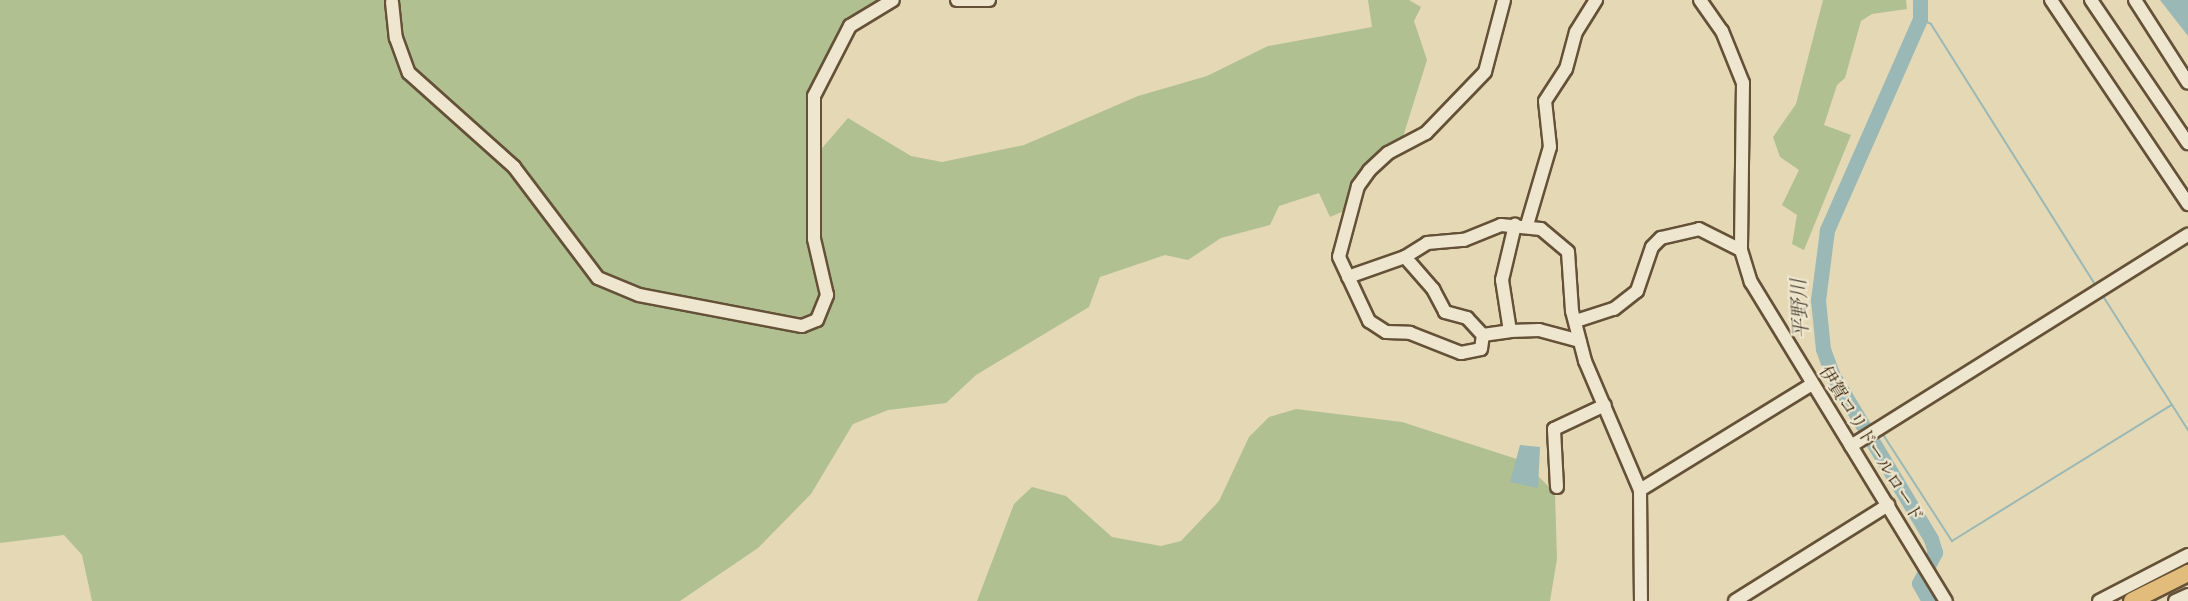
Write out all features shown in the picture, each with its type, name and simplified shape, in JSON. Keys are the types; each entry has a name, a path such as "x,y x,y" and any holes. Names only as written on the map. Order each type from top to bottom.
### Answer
{"highway":[{"path":"2132,601 2188,573"}],"street":[{"path":"392,2 396,38 410,73 514,167 598,278 639,295 802,326 817,320 827,295 814,239 814,96 850,26 893,0"},
{"path":"957,0 989,0"},
{"path":"1483,335 1481,349 1461,353 1410,333 1386,332 1369,321 1348,277 1339,248 1354,218 1358,186 1388,153 1440,122 1485,72 1504,0"},
{"path":"1510,331 1502,280 1550,147 1545,101 1566,69 1576,32 1596,0"},
{"name":"伊賀コリドールロード","path":"1700,0 1722,32 1743,83 1741,250 1751,282 1812,384 1855,444 1888,505 1946,601"},
{"path":"2051,0 2188,204"},
{"path":"2091,0 2188,143"},
{"path":"2135,0 2188,83"},
{"path":"1348,277 1405,257 1427,243 1464,240 1521,225 1541,229 1571,256 1576,321 1580,340 1640,490 1641,601"},
{"path":"1576,321 1614,309 1637,291 1652,247 1661,238 1699,229 1741,250"},
{"path":"1855,444 2188,235"},
{"path":"1405,257 1434,289 1445,312 1467,318 1483,335"},
{"path":"1483,335 1539,330 1580,340"},
{"path":"1640,490 1812,384"},
{"path":"1557,487 1554,429 1605,405"},
{"path":"1735,601 1888,505"},
{"path":"2099,601 2188,555"},
{"path":"2175,601 2188,595"}],"green space":[{"path":"0,0 879,0 848,21 811,90 807,154 817,154 848,118 911,156 942,162 1024,145 1138,96 1207,76 1268,46 1372,27 1368,0 1409,0 1421,7 1414,21 1427,60 1402,140 1386,151 1351,208 1330,217 1319,193 1279,206 1270,225 1221,238 1188,260 1165,255 1100,277 1089,307 976,375 946,403 888,410 853,424 811,494 758,548 680,601 92,601 82,555 64,535 0,543"},
{"path":"1823,0 1906,0 1907,9 1872,14 1861,21 1845,78 1837,85 1824,125 1851,135 1804,250 1792,244 1797,215 1782,205 1799,170 1780,157 1773,137 1796,104"},
{"path":"1296,409 1402,422 1523,461 1555,493 1557,559 1550,601 977,601 1014,504 1032,487 1066,496 1112,537 1161,546 1181,541 1219,501 1249,437 1269,417"}],"water":[{"path":"2160,0 2188,0 2188,36"},
{"path":"1520,445 1540,447 1538,488 1510,482"}],"waterway":[{"name":"平野川","path":"1920,0 1920,19 1827,230 1818,300 1823,349 1832,374 1931,539 1935,552 1919,583 1929,601"},
{"path":"1920,19 1931,24 2096,286"},
{"path":"2101,293 2188,430"},
{"path":"1882,433 1952,541 2171,405"}]}
